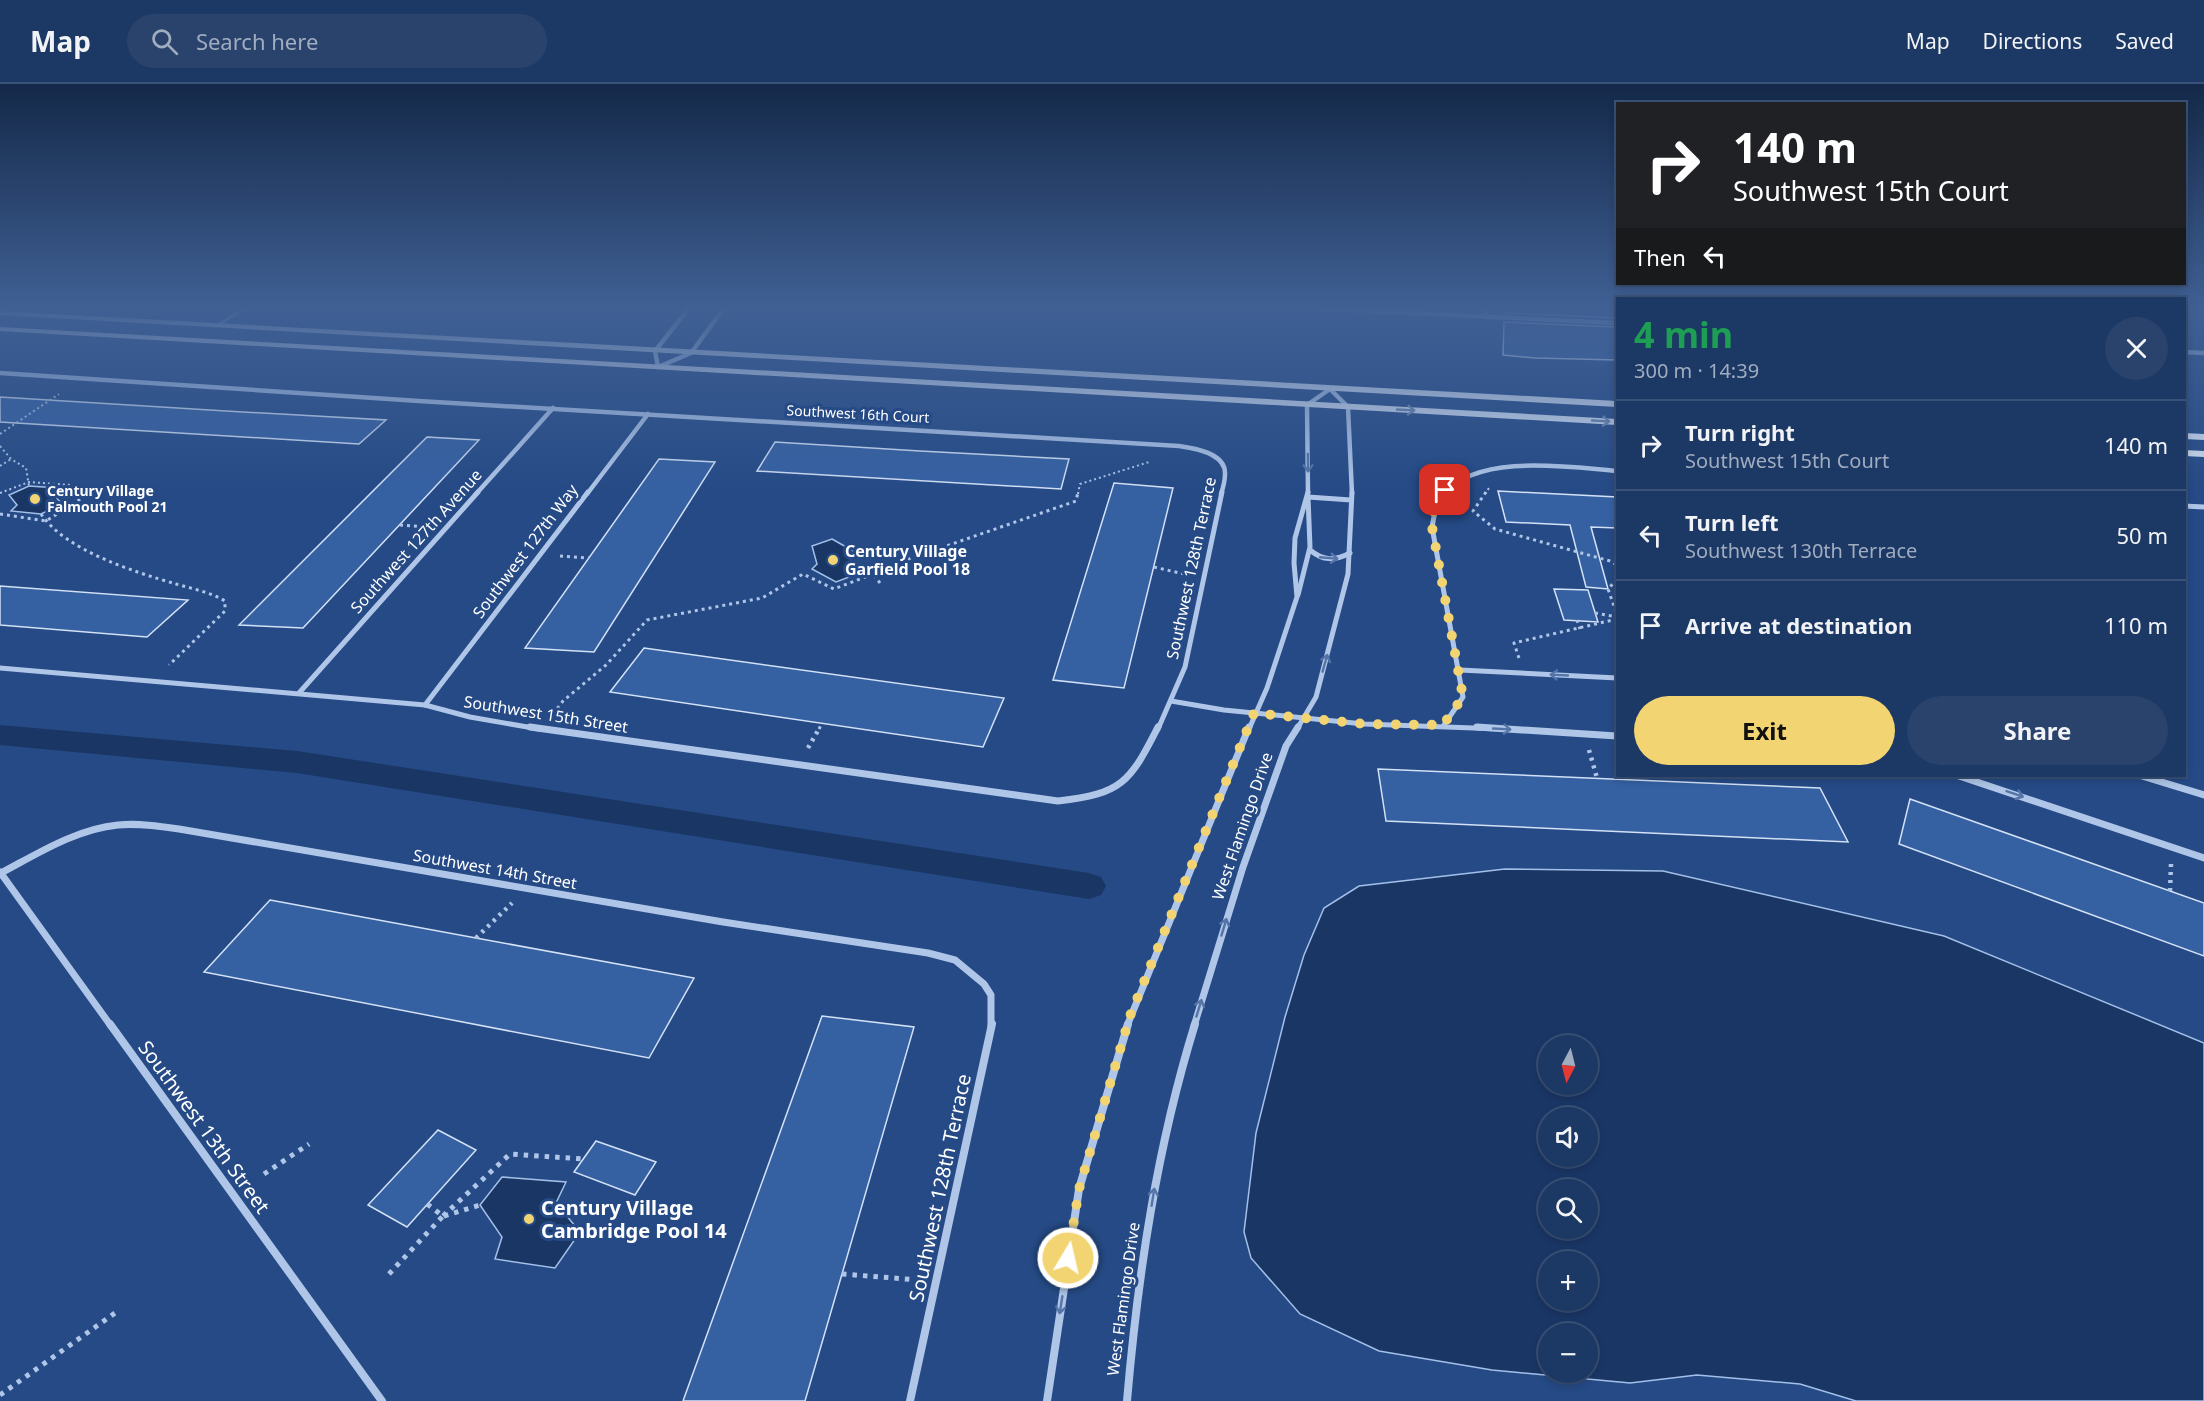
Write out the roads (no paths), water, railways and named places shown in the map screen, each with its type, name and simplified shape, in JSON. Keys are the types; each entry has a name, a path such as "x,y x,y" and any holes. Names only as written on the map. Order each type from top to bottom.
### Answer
{"main road":[{"path":"700,369 1616,422"},
{"path":"983,369 1616,404"},
{"path":"2186,436 2204,437"},
{"path":"2186,453 2204,454"}],"street":[{"name":"Southwest 16th Court","path":"0,373 419,401 1160,444 1196,448 1210,454"},
{"path":"1307,405 1330,389 1348,407"},
{"name":"West Flamingo Drive","path":"1047,1401 1079,1189 1130,1016 1254,713 1267,688 1309,565 1312,522 1308,497 1307,405"},
{"name":"West Flamingo Drive","path":"1127,1401 1136,1298 1158,1166 1177,1081 1243,867 1286,746 1316,697 1348,574 1352,500 1348,407"},
{"name":"Southwest 127th Avenue","path":"299,693 553,408"},
{"name":"Southwest 127th Way","path":"425,705 648,414"},
{"name":"Southwest 128th Terrace","path":"1086,798 1120,785 1135,770 1171,701 1185,667 1226,472 1218,459 1210,454"},
{"path":"1443,725 1463,697 1460,670 1432,527 1433,510 1437,499 1453,483 1490,469 1523,466 1616,471"},
{"path":"1308,497 1352,500"},
{"name":"West Flamingo Drive","path":"1297,597 1294,563 1295,538 1298,521 1308,497"},
{"path":"2186,506 2204,507"},
{"path":"1310,550 1317,556 1328,560 1341,559 1350,553"},
{"name":"Southwest 15th Street","path":"0,668 425,705 470,717 541,729 1058,801 1086,798"},
{"path":"1460,670 1616,678"},
{"path":"1171,701 1254,713 1364,724 1443,725 1616,736"},
{"path":"1962,777 2204,858"},
{"path":"2145,777 2204,795"},
{"name":"Southwest 14th Street","path":"1,872 87,832 111,826 140,825 179,829 723,922 928,953 955,960 984,984"},
{"name":"Southwest 13th Street","path":"1,872 382,1401"},
{"name":"Southwest 128th Terrace","path":"910,1401 990,1037 993,1014 992,995 984,984"}],"water":[{"name":"Century Village Falmouth Pool 21","path":"29,486 57,488 52,493 62,504 41,514 11,511 17,505 9,495"},
{"name":"Century Village Garfield Pool 18","path":"832,539 855,552 850,557 857,574 836,582 812,569 817,564 812,546"},
{"path":"1505,869 1663,871 1944,936 2204,1043 2204,1401 1856,1401 1800,1384 1697,1375 1630,1383 1598,1380 1598,1323 1538,1323 1538,1374 1492,1370 1379,1351 1300,1314 1251,1258 1244,1232 1256,1133 1285,1017 1304,955 1324,908 1359,886"},
{"name":"Century Village Cambridge Pool 14","path":"502,1177 566,1182 556,1203 580,1232 555,1268 495,1259 502,1237 480,1205"}],"waterway":[{"path":"0,735 297,762 1089,886"}],"place":[{"name":"Century Village Falmouth Pool 21","path":"35,499"},
{"name":"Century Village Garfield Pool 18","path":"833,560"},
{"name":"Century Village Cambridge Pool 14","path":"529,1219"}]}
